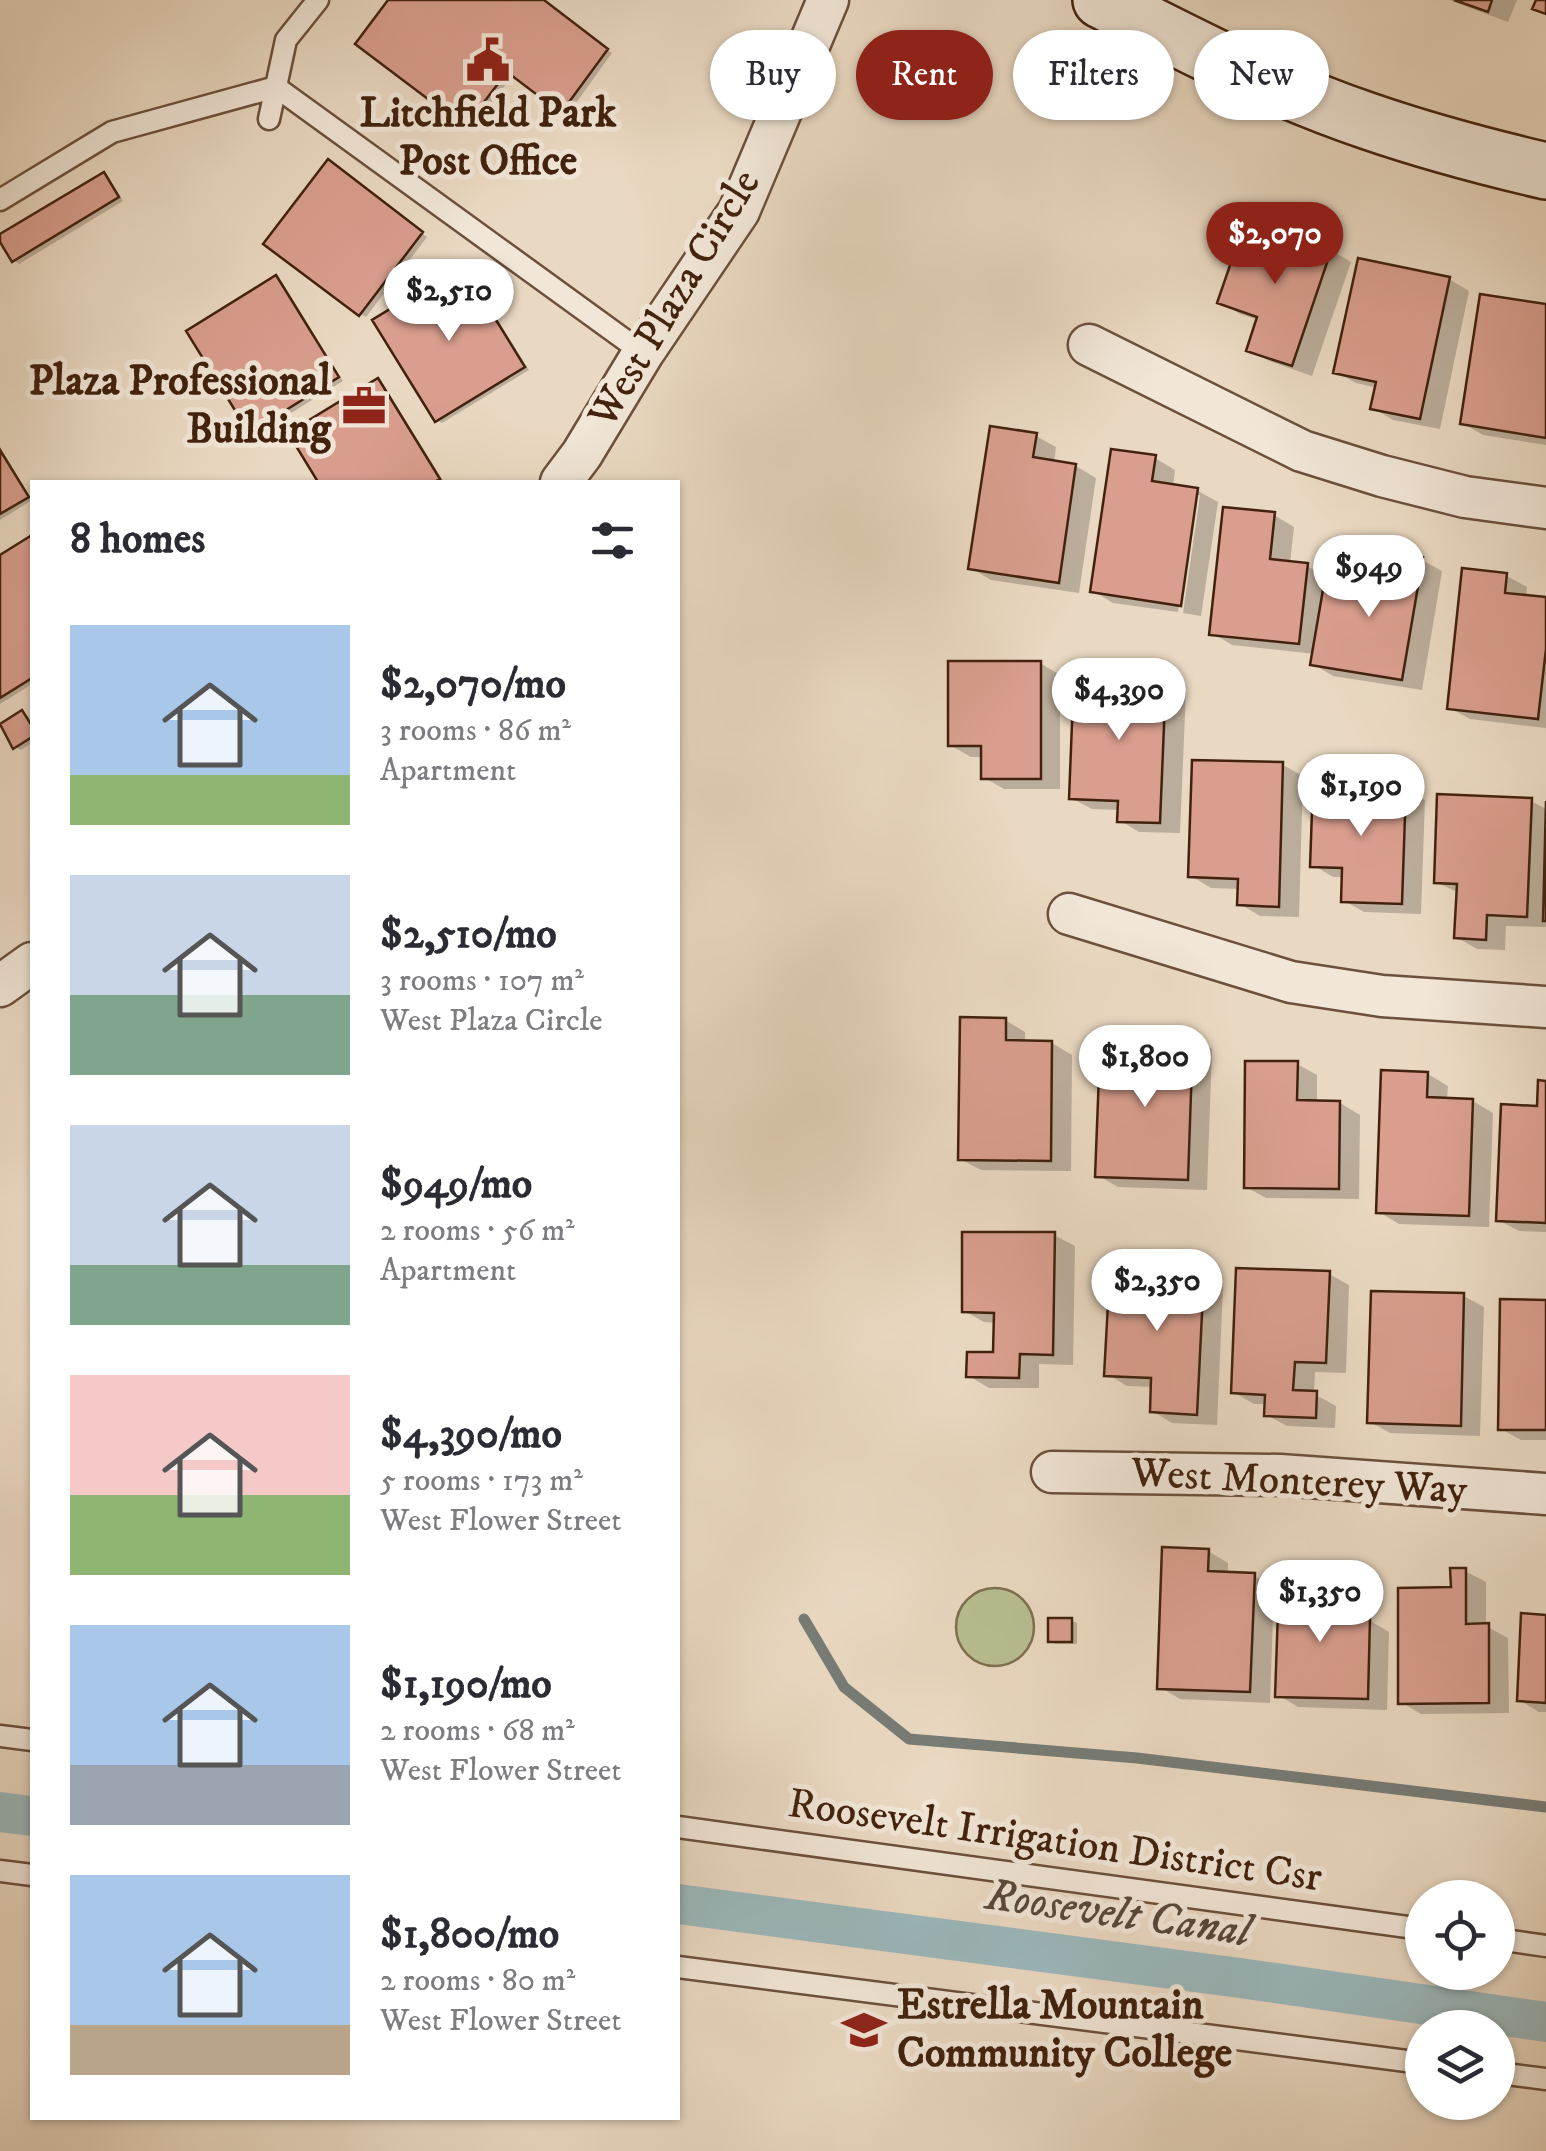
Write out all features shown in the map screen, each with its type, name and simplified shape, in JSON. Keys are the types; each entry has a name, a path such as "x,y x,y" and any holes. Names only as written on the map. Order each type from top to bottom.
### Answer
{"street":[{"name":"West Plaza Circle","path":"562,480 738,211 828,0"},
{"path":"1100,0 1260,77 1365,120 1546,171"},
{"path":"1088,345 1302,451 1465,497 1546,508"},
{"path":"1069,914 1291,982 1382,996 1546,1007"},
{"path":"0,986 30,964"},
{"name":"West Monterey Way","path":"1052,1472 1280,1475 1546,1494"}],"lane":[{"path":"269,119 286,40 318,0"},
{"path":"0,200 112,132 276,86"},
{"path":"276,86 643,354"},
{"path":"0,1736 30,1740"},
{"name":"Roosevelt Irrigation District Csr","path":"680,1827 1405,1927"},
{"path":"0,1871 30,1875"},
{"path":"1515,1942 1546,1946"},
{"path":"680,1967 1405,2061"},
{"path":"1515,2075 1546,2079"}],"green space":[{"path":"987,1588 1003,1588 1028,1605 1034,1627 1028,1649 1017,1660 1003,1666 987,1666 962,1649 956,1635 956,1619 973,1594"}],"building":[{"name":"Litchfield Park Post Office","path":"388,0 544,0 608,49 561,113 507,72 465,127 355,44"},
{"path":"1454,0 1492,0 1488,12"},
{"path":"1536,0 1546,0 1546,14 1532,9"},
{"path":"328,159 423,232 359,316 263,244"},
{"path":"104,172 119,197 12,262 0,242 0,234"},
{"path":"1246,219 1332,248 1292,366 1246,351 1257,317 1217,303"},
{"path":"1358,258 1450,277 1420,419 1370,409 1376,382 1333,373"},
{"path":"462,265 525,367 435,422 372,320"},
{"path":"276,275 339,377 249,433 186,331"},
{"path":"1480,294 1546,304 1546,438 1460,424"},
{"name":"Plaza Professional Building","path":"378,378 440,479 317,480 288,433"},
{"path":"990,426 1037,433 1033,457 1076,464 1059,583 968,569"},
{"path":"1111,449 1156,455 1152,481 1198,488 1181,606 1090,592"},
{"path":"0,450 29,497 0,514"},
{"path":"1223,507 1275,512 1270,559 1308,563 1299,644 1209,635"},
{"path":"30,536 30,679 0,698 0,555"},
{"path":"1380,550 1423,557 1402,680 1310,665 1325,578 1374,586"},
{"path":"1462,568 1507,573 1505,593 1546,597 1546,649 1538,719 1447,709"},
{"path":"948,661 1041,661 1041,779 981,779 981,746 948,746"},
{"path":"1074,673 1166,677 1160,823 1117,822 1118,801 1069,799"},
{"path":"22,710 30,723 30,738 13,749 0,724"},
{"path":"1192,760 1283,762 1279,907 1237,905 1238,879 1188,877"},
{"path":"1313,783 1406,786 1402,904 1341,902 1342,868 1310,867"},
{"path":"1437,794 1532,798 1527,917 1487,915 1486,940 1454,938 1457,884 1434,883"},
{"path":"1546,801 1546,921 1543,921"},
{"path":"960,1017 1006,1018 1006,1040 1052,1041 1051,1161 958,1160"},
{"path":"1147,1033 1193,1035 1188,1180 1095,1177 1100,1049 1146,1050"},
{"path":"1245,1061 1298,1061 1297,1100 1340,1101 1339,1189 1244,1188"},
{"path":"1381,1070 1428,1072 1427,1097 1473,1099 1469,1216 1376,1213"},
{"path":"1538,1080 1546,1081 1546,1223 1496,1221 1501,1104 1537,1106"},
{"path":"962,1232 1055,1232 1053,1355 1020,1354 1019,1378 966,1377 967,1352 993,1352 994,1313 962,1312"},
{"path":"1110,1268 1204,1273 1197,1415 1150,1412 1151,1378 1104,1376"},
{"path":"1236,1268 1330,1271 1326,1363 1295,1362 1293,1390 1317,1391 1316,1418 1264,1416 1265,1395 1231,1393"},
{"path":"1371,1291 1464,1293 1461,1426 1367,1423"},
{"path":"1500,1299 1546,1300 1546,1430 1498,1430"},
{"path":"1162,1547 1209,1549 1208,1571 1255,1573 1250,1692 1157,1689"},
{"path":"1450,1568 1466,1568 1466,1624 1489,1623 1489,1703 1398,1704 1398,1588 1451,1587"},
{"path":"1279,1582 1340,1584 1339,1616 1370,1618 1368,1699 1275,1697"},
{"path":"1521,1613 1546,1615 1546,1703 1517,1701"},
{"path":"1048,1618 1072,1618 1072,1642 1048,1642"}],"waterway":[{"path":"804,1619 844,1687 909,1739 1137,1758 1546,1807"},
{"name":"Roosevelt Canal","path":"0,1812 30,1816"},
{"name":"Roosevelt Canal","path":"680,1904 1546,2022"}],"place":[{"name":"Litchfield Park Post Office","path":"488,60"},
{"name":"Plaza Professional Building","path":"364,406"},
{"name":"Estrella Mountain Community College","path":"864,2030"}]}
